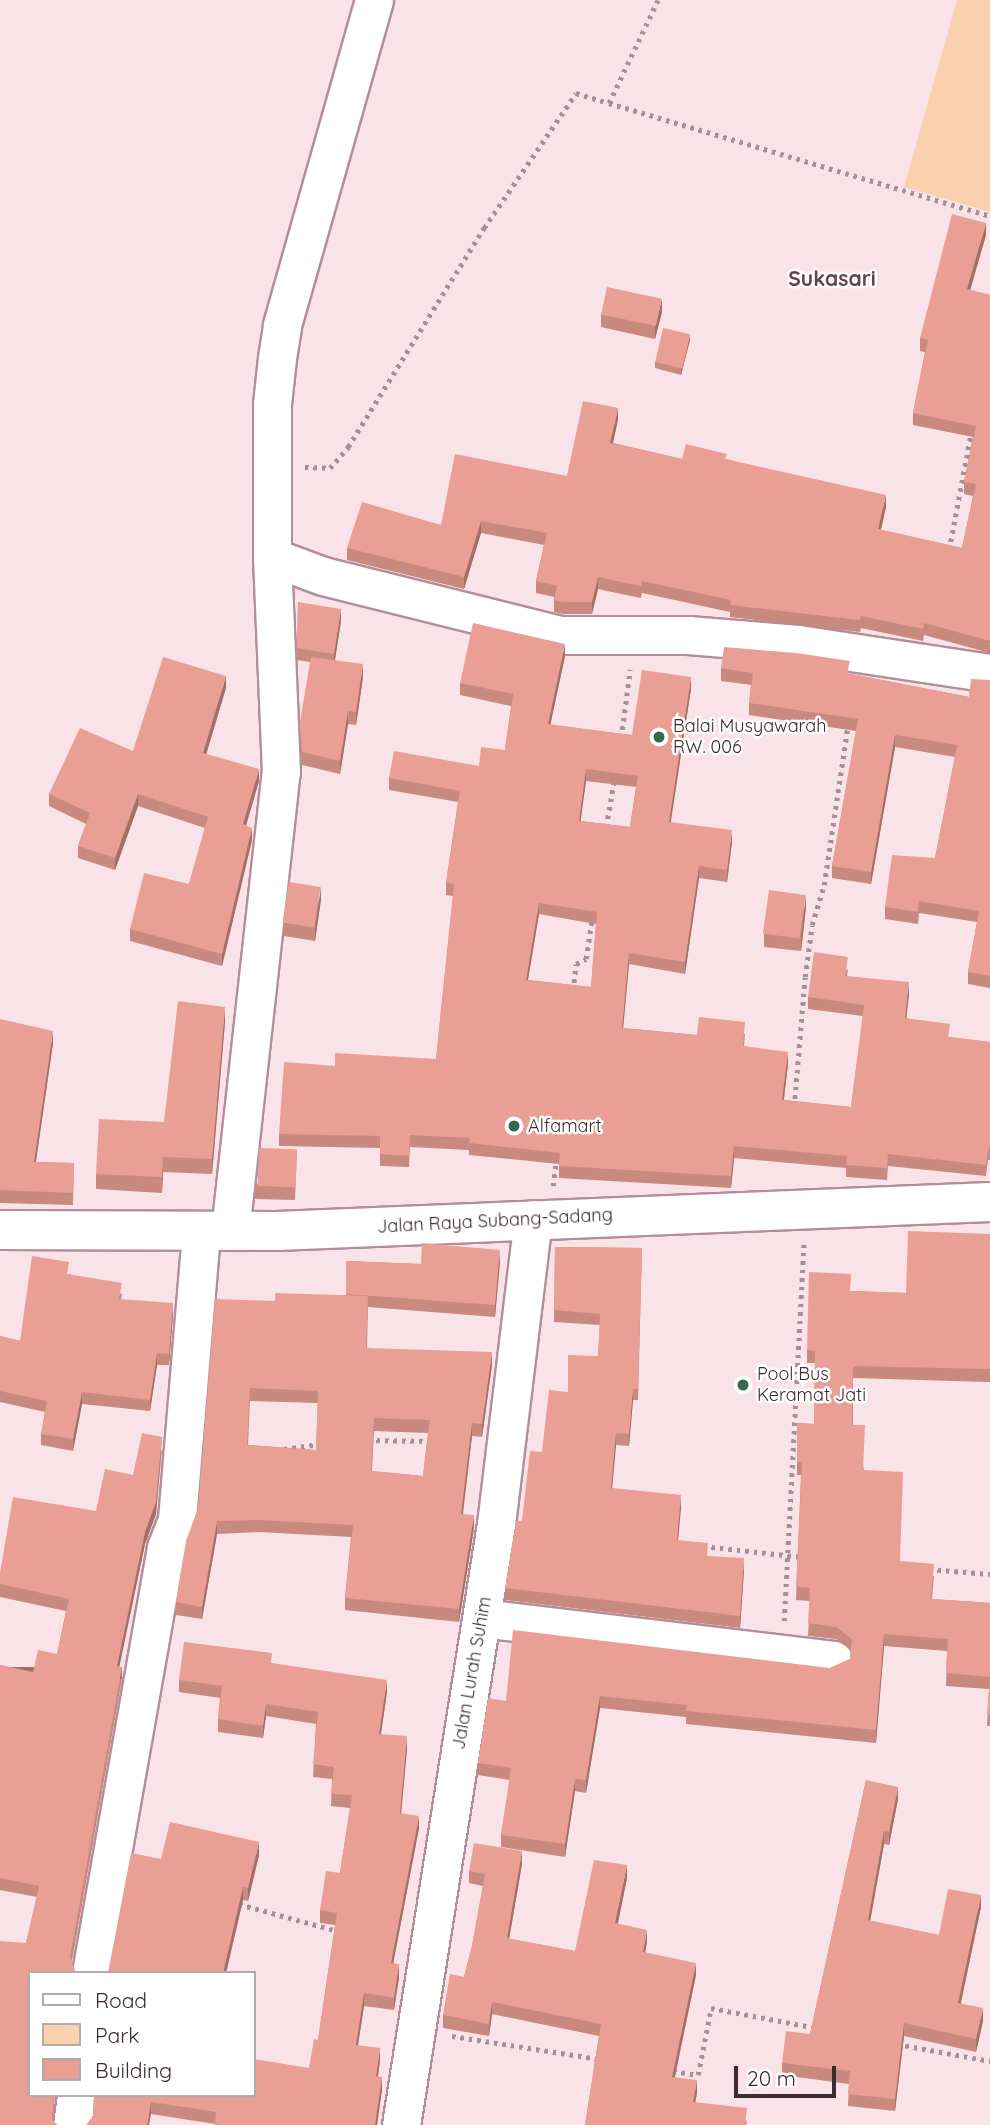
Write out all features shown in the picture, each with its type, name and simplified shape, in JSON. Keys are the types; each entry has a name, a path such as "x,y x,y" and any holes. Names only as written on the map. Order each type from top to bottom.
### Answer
{"main road":[{"name":"Jalan Raya Subang-Sadang","path":"0,1230 215,1232 990,1202"}],"street":[{"path":"90,1971 166,1548 177,1519 281,772 272,557 272,404 282,325 374,0"},
{"path":"272,557 323,576 560,635 638,635 798,644 990,673"},
{"name":"Jalan Lurah Suhim","path":"401,2125 542,1219"},
{"path":"482,1618 833,1660"},
{"path":"72,2125 76,2097"}],"path":[{"path":"609,103 658,0"},
{"path":"272,464 330,468 365,422 484,228 576,93 990,216"},
{"path":"947,559 973,422"},
{"path":"619,751 638,635"},
{"path":"793,1116 812,925 824,885 849,718"},
{"path":"606,831 614,778"},
{"path":"573,998 576,964 586,959 594,909"},
{"path":"542,1219 556,1153"},
{"path":"783,1653 806,1208"},
{"path":"358,1441 437,1442"},
{"path":"270,1450 330,1443"},
{"path":"688,1545 814,1558"},
{"path":"922,1568 990,1574"},
{"path":"236,1903 349,1933"},
{"path":"658,2068 698,2075 711,2008 831,2031"},
{"path":"416,2030 604,2060"},
{"path":"884,2041 990,2062"}],"green space":[{"path":"957,0 990,0 990,212 904,187"}],"building":[{"path":"952,214 986,223 967,289 990,295 990,641 924,623 923,629 861,616 860,620 730,605 731,600 642,581 641,586 598,577 592,602 554,600 557,586 536,581 547,533 481,521 464,577 347,548 362,502 441,525 455,454 567,476 583,401 618,408 610,443 682,459 686,444 727,454 725,459 886,495 878,529 962,548 976,484 964,482 976,426 913,413 928,340 920,338"},
{"path":"607,287 662,299 656,326 601,314"},
{"path":"663,328 690,334 682,368 655,362"},
{"path":"298,602 341,609 334,654 297,648"},
{"path":"473,623 565,644 548,724 632,735 642,670 691,677 669,822 732,830 727,870 699,866 685,962 629,953 622,1028 697,1035 699,1017 745,1022 743,1046 788,1052 782,1100 851,1107 864,1005 808,997 814,952 848,957 845,976 909,982 905,1018 950,1024 948,1037 990,1042 990,1148 986,1165 888,1154 887,1168 846,1165 847,1156 734,1146 731,1176 559,1166 560,1153 469,1143 470,1138 410,1135 409,1156 380,1154 380,1136 279,1134 284,1062 335,1066 335,1053 436,1059 454,884 446,883 460,791 389,778 394,751 479,766 481,747 505,750 513,694 460,683","holes":["586,769 638,776 630,827 579,821","539,903 597,912 591,987 526,980"]},
{"path":"724,647 850,661 847,673 969,697 971,679 990,680 990,976 968,972 979,911 919,901 918,912 885,907 892,855 935,858 957,745 895,735 871,872 832,866 858,719 749,703 753,673 721,668"},
{"path":"163,657 226,676 203,753 259,769 243,824 252,828 222,954 130,929 144,873 189,884 208,817 138,794 115,858 78,846 90,813 49,794 80,728 133,751"},
{"path":"311,657 363,664 356,712 348,711 340,761 302,752 300,722"},
{"path":"289,882 321,887 314,928 283,922"},
{"path":"769,890 806,895 800,939 763,934"},
{"path":"178,1001 225,1007 212,1159 163,1157 162,1177 96,1174 99,1119 164,1122"},
{"path":"0,1019 53,1031 34,1162 74,1163 73,1193 0,1190"},
{"path":"259,1148 297,1149 296,1187 258,1186"},
{"path":"908,1231 990,1234 990,1369 853,1366 852,1425 865,1425 863,1470 903,1472 900,1561 934,1564 931,1599 990,1603 990,1677 946,1673 948,1639 884,1634 876,1730 686,1711 687,1705 600,1696 586,1780 575,1779 565,1844 501,1835 511,1768 478,1763 488,1698 506,1701 513,1630 830,1668 850,1659 852,1639 836,1627 808,1623 810,1588 796,1587 802,1462 797,1462 797,1423 814,1424 815,1351 807,1350 809,1272 851,1274 850,1291 906,1293"},
{"path":"422,1243 500,1250 495,1305 346,1294 346,1261 421,1264"},
{"path":"555,1247 642,1248 638,1389 633,1389 629,1434 616,1433 611,1488 681,1495 677,1540 708,1543 707,1556 744,1558 740,1616 505,1588 516,1521 522,1521 530,1451 542,1452 549,1390 568,1392 568,1355 598,1356 600,1314 554,1310"},
{"path":"32,1256 69,1262 67,1274 122,1283 119,1299 173,1303 169,1354 157,1353 150,1400 82,1392 73,1439 41,1434 47,1401 0,1391 0,1336 20,1341"},
{"path":"275,1293 368,1296 366,1348 492,1352 482,1424 472,1423 461,1514 474,1515 459,1609 345,1598 353,1525 259,1520 217,1521 202,1607 176,1602 186,1541 198,1508 215,1299 275,1301","holes":["250,1388 318,1391 316,1450 247,1445","374,1418 430,1420 423,1476 371,1471"]},
{"path":"142,1433 162,1437 156,1502 145,1532 117,1666 122,1667 70,1957 75,1971 28,1971 28,2097 54,2097 52,2120 58,2125 0,2125 0,1941 26,1943 39,1886 0,1878 0,1665 33,1672 38,1650 57,1654 69,1599 0,1584 13,1497 96,1511 105,1469 133,1475"},
{"path":"184,1642 272,1653 271,1663 387,1680 379,1734 407,1736 400,1813 419,1816 391,1963 399,1964 394,1998 364,1993 356,2045 380,2048 376,2076 382,2077 375,2125 219,2125 215,2124 216,2112 151,2102 147,2125 86,2125 93,2116 94,2097 256,2097 256,2059 309,2068 314,2039 318,2040 337,1913 320,1910 326,1871 340,1873 352,1795 331,1794 334,1767 313,1764 318,1712 266,1704 263,1726 218,1719 222,1686 179,1680"},
{"path":"990,1678 990,1714 987,1714"},
{"path":"866,1780 898,1787 889,1832 884,1831 868,1920 939,1935 948,1889 981,1895 958,2003 983,2008 976,2039 904,2023 895,2099 848,2094 850,2071 782,2063 786,2031 810,2034"},
{"path":"170,1822 259,1842 248,1888 243,1887 223,1971 108,1971 131,1853 161,1859"},
{"path":"474,1843 522,1851 507,1938 575,1951 594,1860 627,1865 615,1923 647,1930 643,1952 696,1963 672,2077 697,2080 693,2102 747,2108 745,2125 585,2125 601,2024 492,2002 489,2024 443,2015 450,1974 464,1977 485,1874 469,1871"}],"place":[{"name":"Balai Musyawarah RW. 006","path":"659,737"},
{"name":"Alfamart","path":"514,1126"},
{"name":"Pool Bus Keramat Jati","path":"743,1385"}],"district":[{"name":"Sukasari","path":"832,278"}]}
